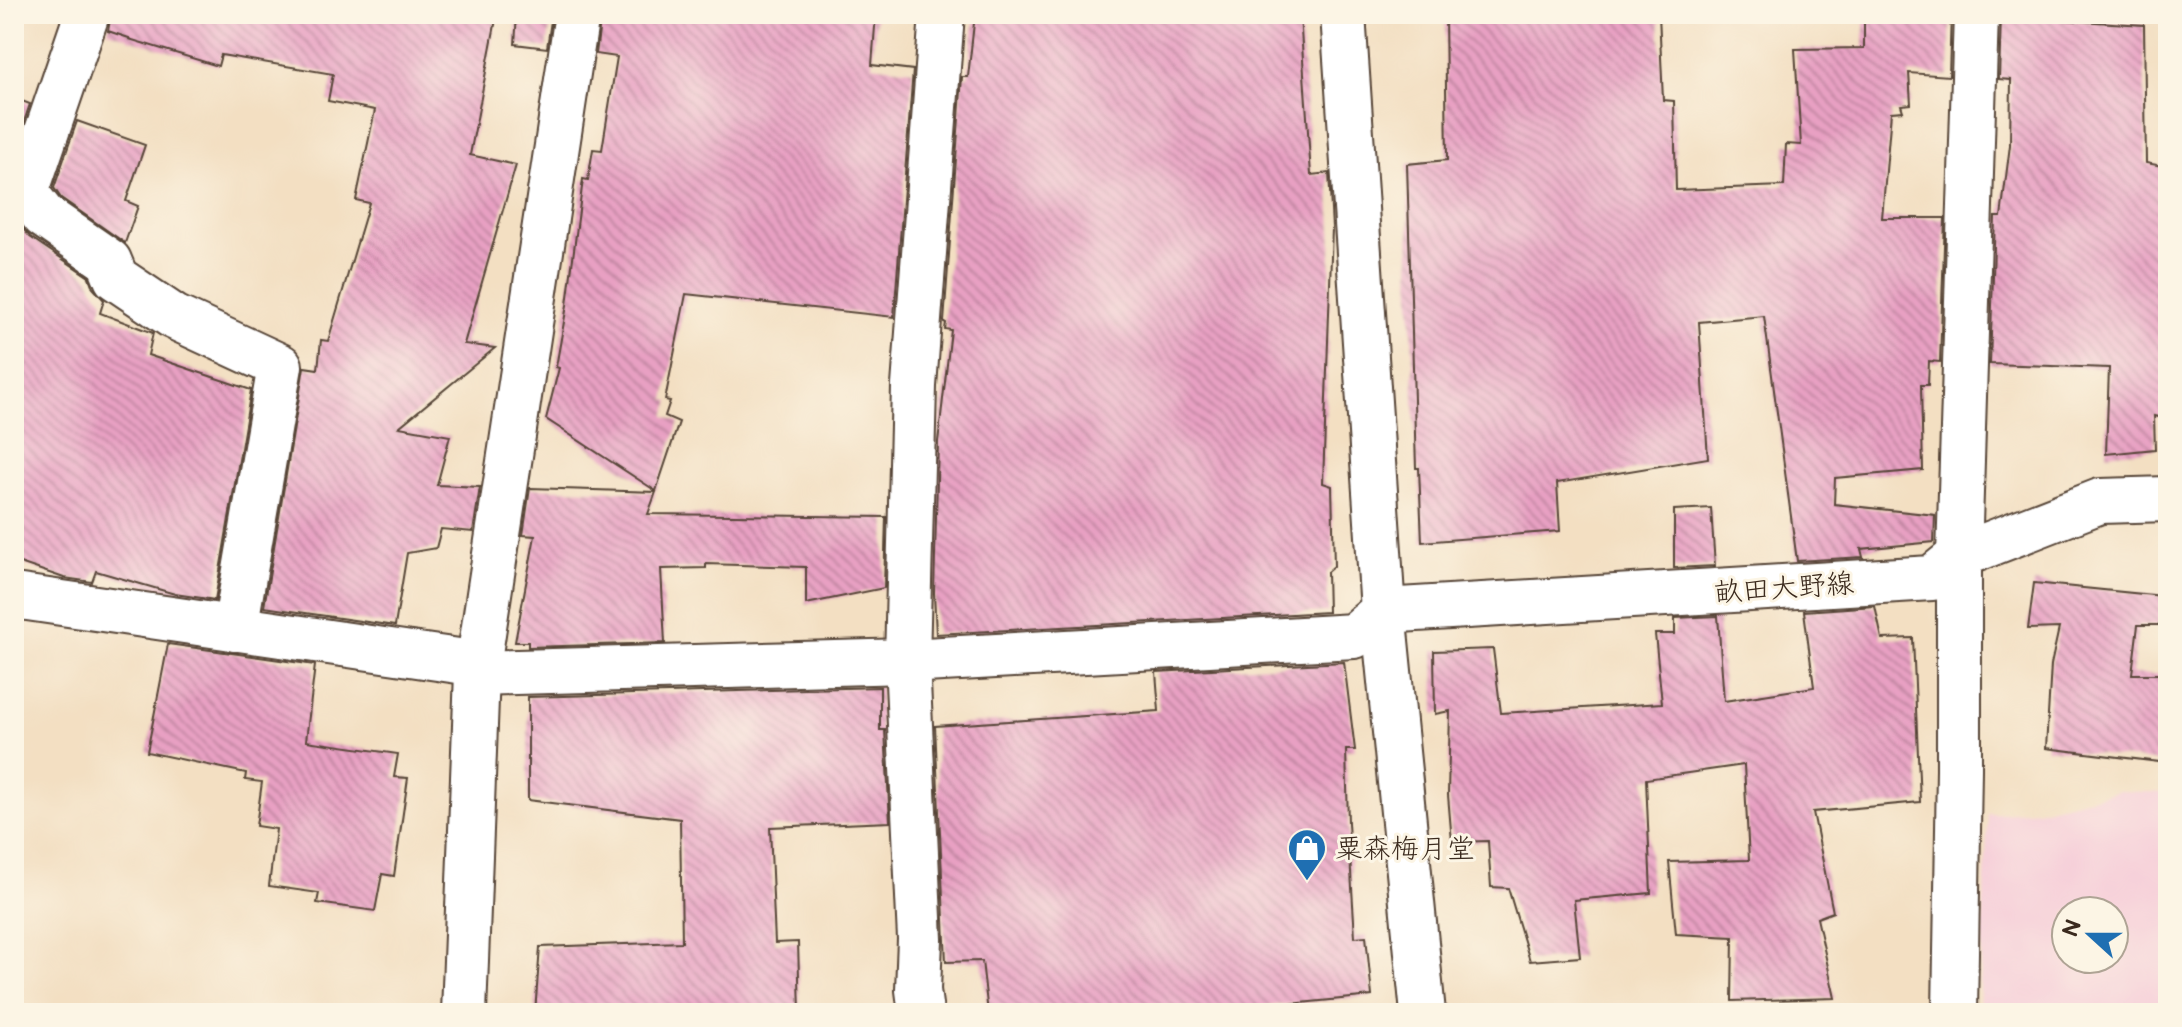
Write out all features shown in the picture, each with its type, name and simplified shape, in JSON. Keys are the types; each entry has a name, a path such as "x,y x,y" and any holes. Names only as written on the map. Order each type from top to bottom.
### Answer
{"street":[{"path":"87,14 20,192 44,216 109,261 116,278 174,317 280,366 235,629"},
{"path":"464,1013 478,669 577,14"},
{"path":"921,1013 907,661 914,386 942,14"},
{"path":"1343,14 1383,611 1423,1013"},
{"path":"1955,1013 1959,556 1976,14"},
{"name":"畝田大野線","path":"1383,611 1932,578 1959,556 2100,501 2168,499"},
{"path":"14,596 478,669 907,661 1354,636 1383,611"}],"shaded area":[{"path":"2120,791 2168,793 2168,1013 1979,1013 1988,814 2040,810"}],"building":[{"path":"111,14 497,14 470,155 516,165 464,344 495,348 399,427 450,436 437,485 480,487 473,532 441,529 436,548 407,553 395,626 264,607 304,367 318,369 321,340 328,341 369,203 356,200 375,110 328,101 333,74 221,55 218,66 108,31"},
{"path":"517,14 552,14 547,48 515,44"},
{"path":"601,14 876,14 872,65 913,70 894,317 686,294 665,400 670,401 665,416 679,422 656,491 546,419 559,368 556,367 583,179 588,180 593,149 602,150 617,57 596,54"},
{"path":"975,14 1199,14 1199,21 1300,16 1311,175 1329,173 1332,228 1323,483 1332,486 1334,566 1327,572 1328,612 936,634 934,593 938,442 951,330 945,329 944,322 962,77 968,77"},
{"path":"1445,14 1659,14 1663,100 1674,101 1676,190 1784,186 1786,144 1801,145 1795,49 1864,48 1864,14 1951,14 1949,76 1909,73 1911,104 1901,105 1903,111 1891,112 1882,218 1945,218 1940,362 1929,361 1928,385 1921,385 1923,470 1835,478 1834,504 1935,515 1934,542 1861,549 1863,557 1797,561 1764,316 1699,322 1708,458 1557,483 1560,531 1422,542 1419,468 1416,468 1407,164 1447,160"},
{"path":"2001,16 2144,25 2146,163 2168,167 2168,419 2154,416 2155,449 2106,454 2109,368 1990,364 1995,217 2001,217 2010,145 2011,80 1999,79"},
{"path":"14,98 30,104 14,151"},
{"path":"77,121 145,145 126,201 138,206 125,243 61,198 54,188"},
{"path":"14,218 30,237 89,277 93,288 104,300 100,313 153,333 148,355 251,390 215,600 175,594 96,571 92,582 64,578 14,561"},
{"path":"530,488 656,492 648,514 886,517 884,588 806,604 806,567 706,564 706,568 661,569 665,643 528,647 528,642 515,642 535,536 523,535"},
{"path":"1711,508 1715,566 1674,568 1674,510"},
{"path":"2034,583 2162,596 2161,625 2138,625 2132,674 2168,674 2168,763 2046,748 2051,665 2059,628 2028,629"},
{"path":"1875,606 1882,639 1913,638 1920,802 1813,812 1833,912 1817,918 1835,998 1732,1001 1733,937 1676,934 1669,862 1749,860 1744,765 1646,779 1651,893 1574,900 1580,957 1530,961 1508,888 1491,887 1488,841 1452,842 1448,795 1450,711 1435,714 1434,651 1493,649 1501,713 1662,703 1655,634 1675,634 1675,618 1718,616 1724,701 1814,687 1804,611"},
{"path":"168,644 315,665 306,741 398,754 394,777 408,778 394,876 382,874 375,911 317,903 319,893 269,886 276,829 256,826 262,782 245,780 246,773 147,752"},
{"path":"1344,662 1355,750 1346,750 1355,937 1366,936 1372,996 1237,1009 1145,1013 988,1013 982,961 946,962 935,726 1159,711 1156,672"},
{"path":"880,687 880,730 885,730 890,822 770,827 775,943 798,942 800,1013 535,1013 540,947 682,942 680,819 528,800 528,697"}],"place":[{"name":"粟森梅月堂","path":"1307,882"}]}
